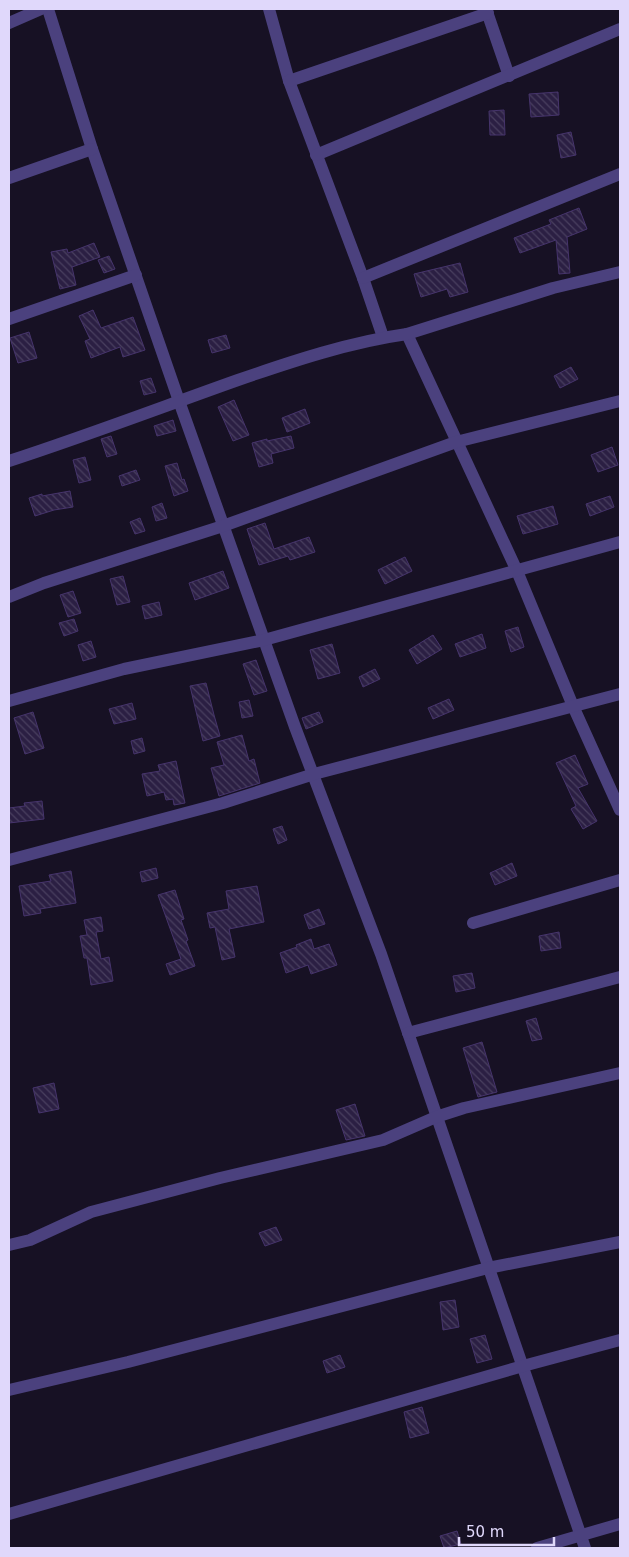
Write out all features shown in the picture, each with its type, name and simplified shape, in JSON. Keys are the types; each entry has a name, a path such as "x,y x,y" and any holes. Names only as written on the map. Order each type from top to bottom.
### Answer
{"street":[{"path":"9,23 41,9"},
{"path":"48,9 92,149 179,401 295,727 381,954 585,1548"},
{"path":"269,9 290,81 383,337"},
{"path":"290,81 487,11 509,76"},
{"path":"316,155 620,29"},
{"path":"9,178 92,149"},
{"path":"363,278 620,174"},
{"path":"9,461 95,433 277,367 383,337 407,334 553,288 620,272"},
{"path":"9,318 136,275"},
{"path":"407,334 517,571 573,706 620,810"},
{"path":"9,597 44,583 223,526 456,442 620,402"},
{"path":"9,702 124,669 264,640 620,542"},
{"path":"9,860 222,803 314,774 620,694"},
{"path":"473,923 620,880"},
{"path":"408,1033 620,977"},
{"path":"9,1245 30,1240 91,1212 220,1178 384,1140 436,1117 464,1108 620,1073"},
{"path":"9,1390 128,1362 488,1268 620,1242"},
{"path":"9,1514 523,1366 620,1340"},
{"path":"537,1548 620,1524"}],"building":[{"path":"558,92 559,115 531,117 529,94"},
{"path":"504,110 505,135 490,135 489,111"},
{"path":"571,132 576,155 561,158 557,135"},
{"path":"579,208 587,229 567,237 570,273 559,274 556,240 520,253 514,238 551,224 549,220"},
{"path":"94,243 100,257 72,267 76,285 60,289 51,252 67,249 68,253"},
{"path":"109,256 115,269 104,273 98,260"},
{"path":"460,263 468,292 450,297 447,289 421,297 414,274"},
{"path":"93,310 101,328 133,317 145,350 123,357 120,347 91,358 85,341 90,339 79,316"},
{"path":"29,332 37,358 18,363 10,338"},
{"path":"226,335 230,348 212,353 208,340"},
{"path":"571,367 578,379 560,388 554,376"},
{"path":"151,378 156,392 144,395 140,381"},
{"path":"234,400 249,435 233,441 218,407"},
{"path":"305,409 310,423 287,432 282,418"},
{"path":"173,420 176,431 157,436 154,426"},
{"path":"111,436 117,454 107,457 101,439"},
{"path":"291,436 294,448 271,454 273,463 259,467 252,443"},
{"path":"612,447 618,465 598,472 591,455"},
{"path":"85,457 91,480 79,483 73,460"},
{"path":"177,463 182,480 184,479 188,491 174,496 165,466"},
{"path":"136,470 140,480 122,486 119,476"},
{"path":"70,491 73,507 35,516 29,498 42,494 42,496"},
{"path":"610,496 614,507 590,516 586,504"},
{"path":"162,503 167,518 156,521 152,507"},
{"path":"553,506 558,524 523,534 517,516"},
{"path":"140,518 145,531 135,534 130,522"},
{"path":"265,523 274,549 309,537 315,552 290,560 288,556 259,565 247,529"},
{"path":"405,557 412,571 385,584 378,570"},
{"path":"223,571 229,588 195,600 189,583"},
{"path":"123,576 130,602 117,605 110,579"},
{"path":"73,591 81,613 68,617 60,595"},
{"path":"159,602 162,615 145,619 142,606"},
{"path":"74,619 78,631 64,636 59,623"},
{"path":"518,627 524,647 511,652 505,631"},
{"path":"482,634 486,648 460,657 455,644"},
{"path":"433,635 442,649 417,664 409,650"},
{"path":"91,641 96,657 83,661 78,645"},
{"path":"332,644 340,673 318,679 310,650"},
{"path":"256,660 267,691 254,695 243,664"},
{"path":"375,669 380,679 363,687 359,677"},
{"path":"206,683 220,736 203,741 190,686"},
{"path":"449,699 454,710 433,719 428,708"},
{"path":"249,700 253,716 242,718 239,702"},
{"path":"132,703 136,719 114,724 109,709"},
{"path":"33,712 44,748 25,754 14,718"},
{"path":"319,712 323,722 306,729 302,718"},
{"path":"242,735 249,761 254,759 260,783 219,796 211,768 224,765 217,742"},
{"path":"142,738 145,751 134,754 131,741"},
{"path":"575,755 588,784 578,788 597,821 583,829 571,809 576,806 556,763"},
{"path":"176,761 185,803 174,805 173,799 166,800 164,792 147,796 142,774 160,771 158,765"},
{"path":"42,801 44,819 9,823 9,808 25,806 24,803"},
{"path":"282,826 287,840 278,844 273,829"},
{"path":"512,863 517,876 495,885 490,873"},
{"path":"156,868 158,878 142,882 140,872"},
{"path":"71,871 76,903 40,909 41,913 24,916 19,886 51,881 49,875"},
{"path":"257,886 264,922 229,929 235,957 222,960 215,927 210,928 207,913 229,909 226,891"},
{"path":"175,890 184,919 181,920 188,940 186,941 195,966 170,975 166,964 181,959 158,895"},
{"path":"319,909 325,924 309,929 304,915"},
{"path":"101,917 103,931 96,932 101,959 109,957 113,981 91,985 87,958 84,958 80,936 87,935 84,920"},
{"path":"559,932 561,948 541,951 539,936"},
{"path":"311,939 314,949 329,944 337,965 311,974 308,965 286,973 280,953 297,947 296,945"},
{"path":"472,973 475,988 456,992 453,976"},
{"path":"536,1018 542,1039 532,1041 526,1021"},
{"path":"482,1042 497,1092 478,1097 463,1048"},
{"path":"54,1083 59,1109 39,1113 33,1088"},
{"path":"355,1104 365,1136 346,1140 336,1110"},
{"path":"276,1227 282,1240 265,1246 259,1233"},
{"path":"455,1300 459,1327 443,1330 440,1302"},
{"path":"485,1335 492,1359 477,1363 470,1339"},
{"path":"340,1355 345,1367 327,1373 323,1361"},
{"path":"422,1407 429,1433 410,1438 404,1412"},
{"path":"457,1531 461,1544 444,1548 440,1536"}]}
